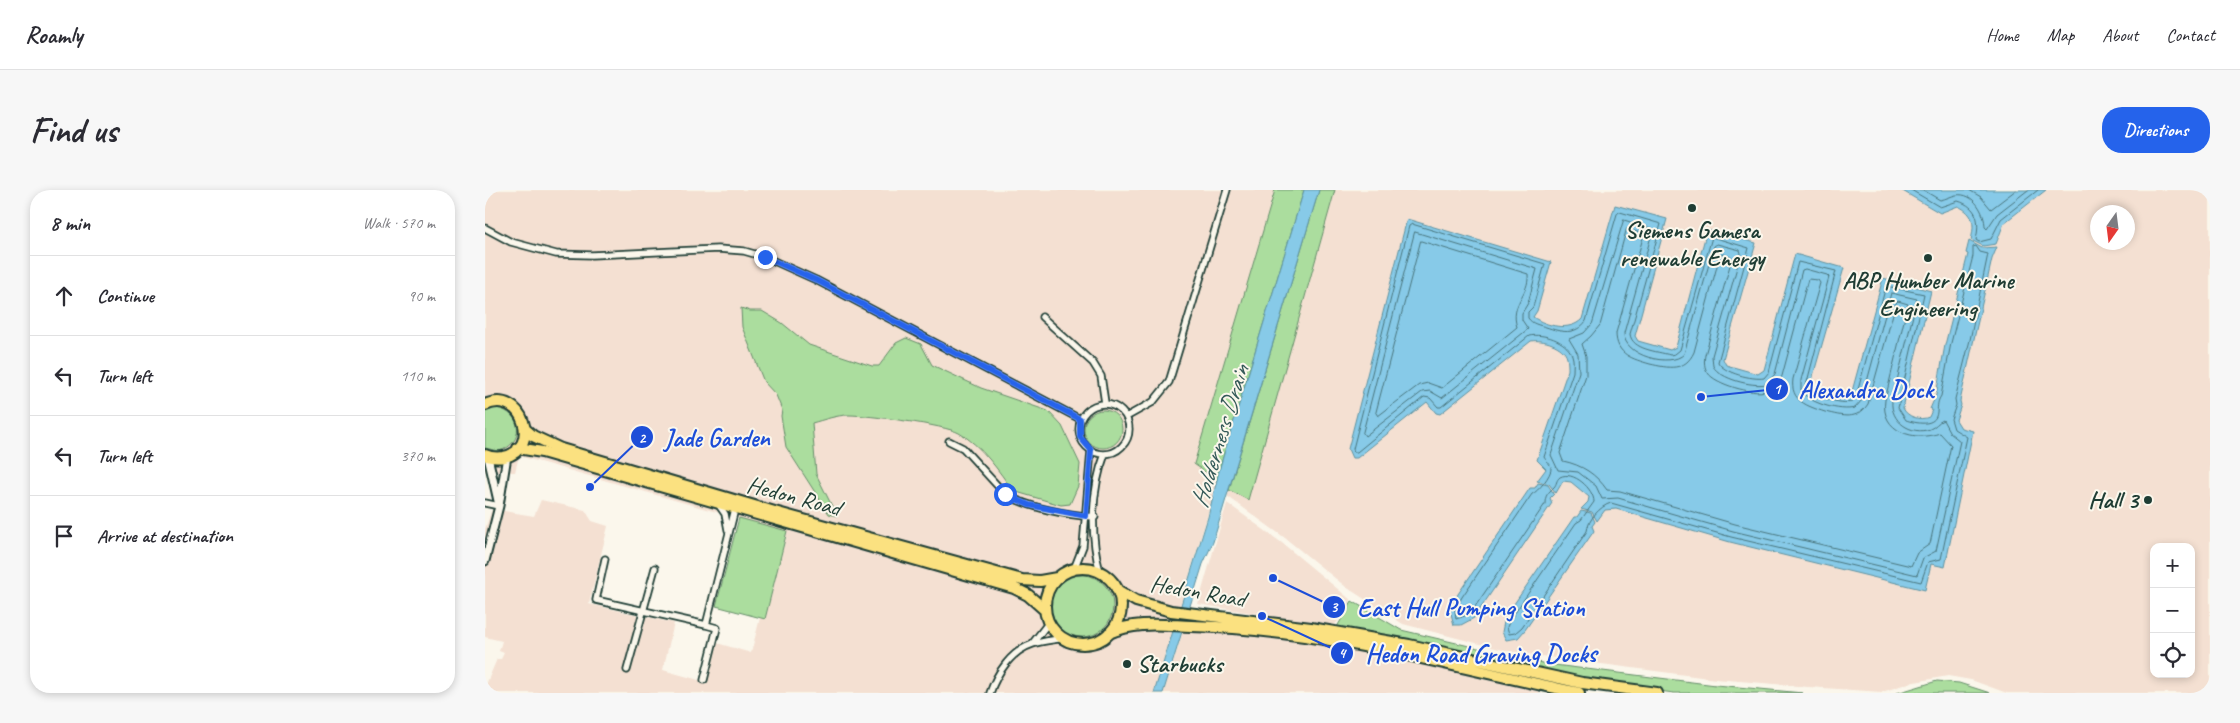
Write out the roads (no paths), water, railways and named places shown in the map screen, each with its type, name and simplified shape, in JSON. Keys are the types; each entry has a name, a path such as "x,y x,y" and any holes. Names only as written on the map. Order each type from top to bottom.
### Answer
{"highway":[{"path":"485,405 496,402 511,406 522,417 525,429 524,440 518,448 507,456 487,456"},
{"name":"Hedon Road","path":"525,429 533,436 561,449 778,513 1022,580 1040,581 1057,578"},
{"name":"Hedon Road","path":"518,448 542,452 735,509 903,554 1014,588 1028,595 1045,610"},
{"path":"1074,569 1091,569 1100,572 1110,579 1121,601 1120,613 1109,633 1100,639 1087,643 1072,642 1064,638 1049,622 1045,610 1046,596 1057,578 1074,569"},
{"name":"Hedon Road","path":"1117,590 1136,601 1171,611 1311,628 1409,645 1582,683 1657,693"},
{"name":"Hedon Road","path":"1109,633 1136,624 1308,634 1579,693"}],"street":[{"path":"1126,417 1153,402 1169,382 1227,190"},
{"path":"485,228 511,242 556,254 593,255 719,249 744,251 765,257 816,280 1080,419"},
{"path":"1043,317 1093,364 1101,376 1105,403"},
{"path":"1105,403 1114,405 1126,417 1129,429 1126,441 1121,448 1105,454 1091,450 1080,437 1080,419 1090,407 1105,403"},
{"path":"949,442 963,448 1007,496 1029,505 1095,517"},
{"path":"1074,569 1083,546 1091,450"},
{"path":"1100,572 1093,534 1096,492 1105,454"},
{"path":"487,456 499,506"},
{"path":"485,561 499,506 507,456"},
{"path":"485,503 499,506"},
{"path":"719,504 725,514 729,534"},
{"path":"706,625 735,509"},
{"path":"605,559 596,600 717,628 704,680"},
{"path":"627,670 655,568"},
{"path":"1032,644 1049,622"},
{"path":"990,693 1002,667 1017,653 1032,644 1064,638"}],"water":[{"path":"1304,190 1319,190 1213,542 1203,564 1163,693 1154,693 1208,517 1220,467"},
{"path":"1901,190 2046,190 2004,223 1996,244 1983,246 1971,240 1972,220 1963,209 1958,206 1940,213"},
{"path":"1615,205 1667,219 1635,336 1638,341 1670,350 1676,347 1707,230 1756,243 1723,359 1726,365 1758,374 1764,370 1795,254 1844,268 1811,383 1814,389 1847,398 1851,395 1883,278 1931,291 1903,408 1907,414 1918,418 1929,417 1932,410 1930,409 1936,395 1945,345 1968,254 1966,253 1969,241 1982,248 1997,247 1992,259 1960,401 1961,405 1956,420 1961,428 1973,431 1945,567 1931,564 1925,590 1730,542 1616,509 1605,510 1597,521 1592,512 1581,509 1588,502 1589,497 1571,482 1563,481 1556,493 1549,484 1537,481 1546,469 1537,460 1568,370 1565,353 1557,346 1546,342 1531,341 1440,414 1436,413 1427,402 1357,458 1352,458 1348,449 1407,219 1551,262 1537,311 1533,317 1551,325 1565,326 1577,323 1582,319"},
{"path":"1538,483 1548,485 1554,494 1550,498 1552,503 1474,618 1461,625 1454,625 1450,610 1458,594 1530,488 1535,488"},
{"path":"1581,511 1591,513 1595,522 1592,526 1594,531 1525,630 1518,638 1506,640 1502,632 1505,617 1574,517 1577,517"}],"place":[{"name":"Siemens Gamesa renewable Energy","path":"1692,208"},
{"name":"ABP Humber Marine Engineering","path":"1928,258"},
{"name":"Alexandra Dock","path":"1701,397"},
{"name":"Jade Garden","path":"590,487"},
{"name":"Hall 3","path":"2148,500"},
{"name":"East Hull Pumping Station","path":"1273,578"},
{"name":"Hedon Road Graving Docks","path":"1262,616"},
{"name":"Starbucks","path":"1127,664"}],"water label":[{"name":"Holderness Drain","path":"1219,436"}]}
